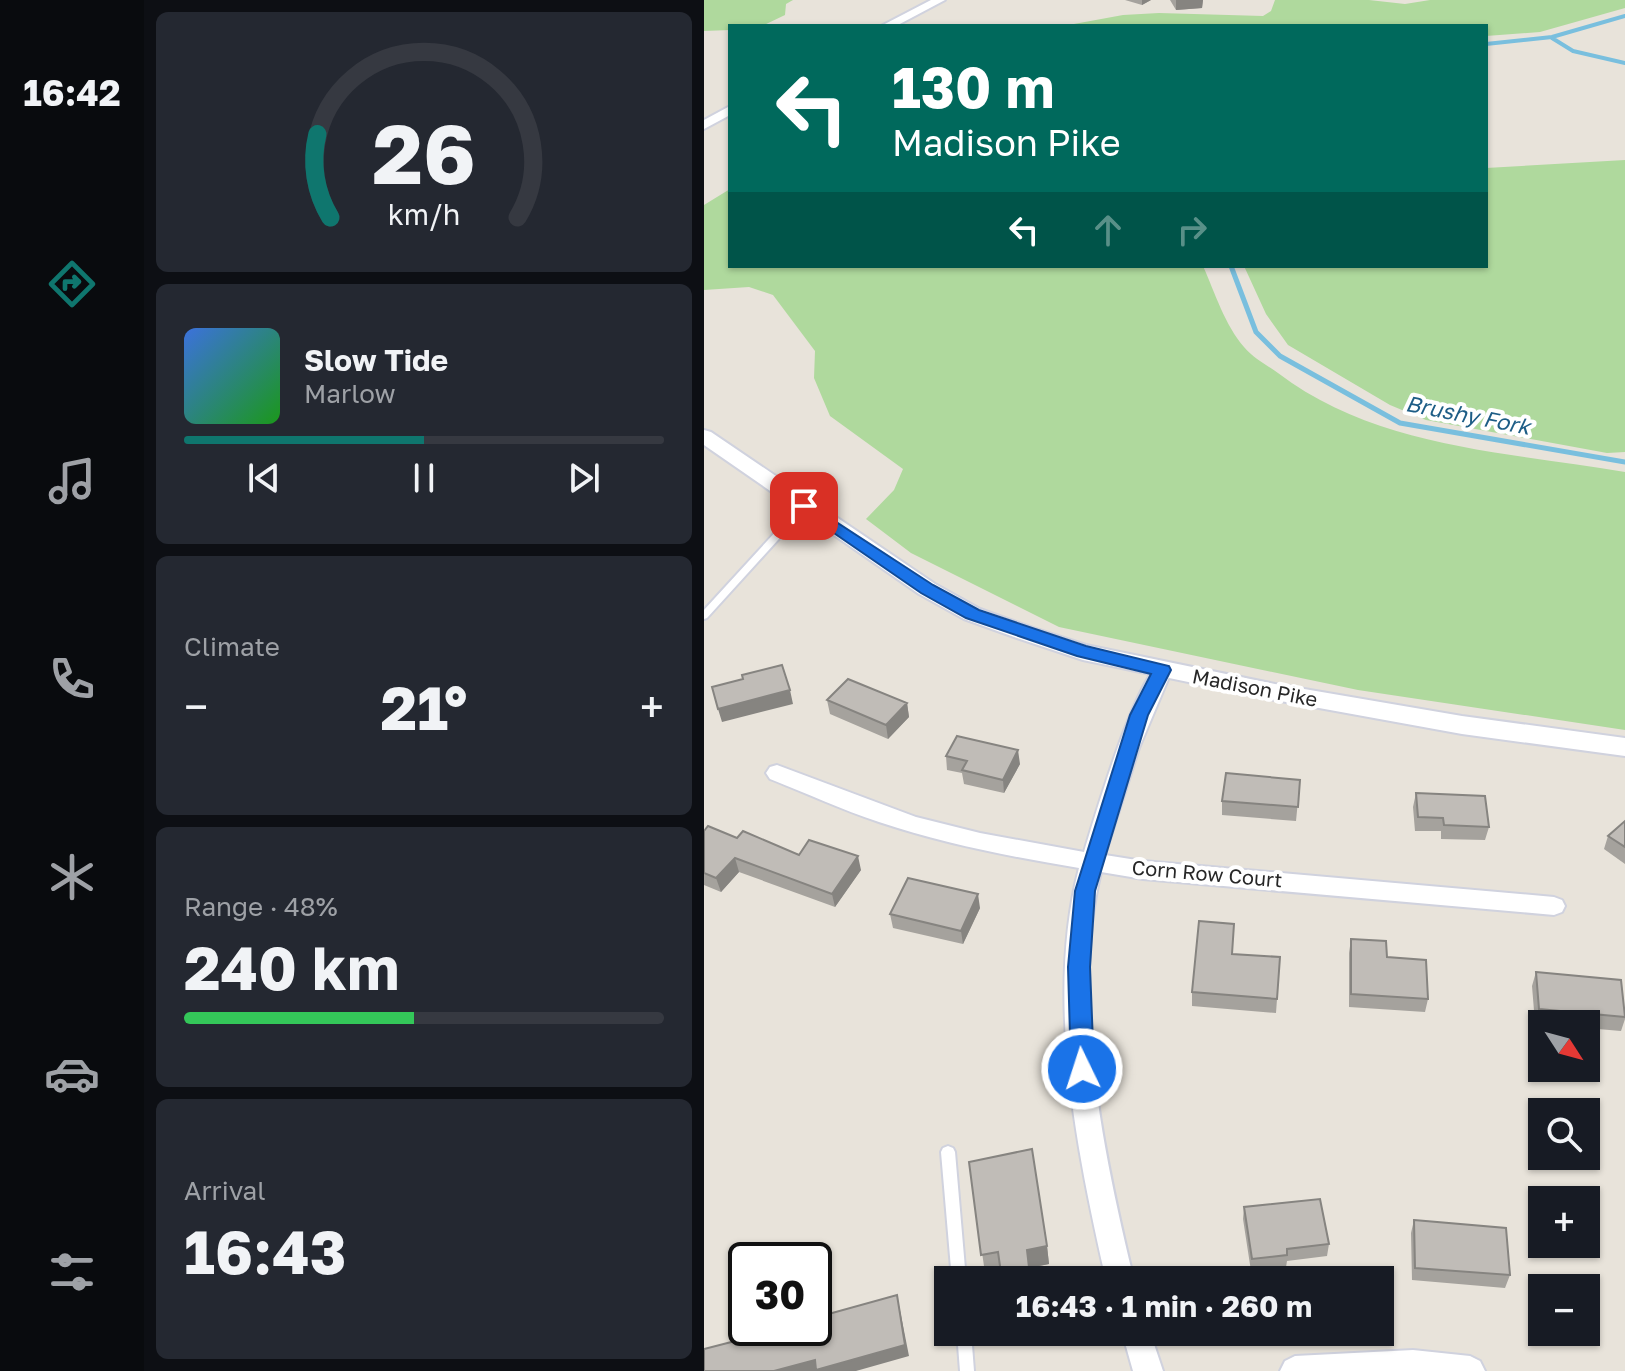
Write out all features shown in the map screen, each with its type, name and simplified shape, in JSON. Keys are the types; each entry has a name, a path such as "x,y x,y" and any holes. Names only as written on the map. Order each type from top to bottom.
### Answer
{"street":[{"path":"891,24 940,0"},
{"path":"704,125 728,111"},
{"name":"Madison Pike","path":"704,436 927,589 972,614 1083,652 1162,670 1462,725 1625,747"},
{"path":"1117,1266 1101,1202 1080,1032 1080,944 1085,891 1093,862 1139,715 1162,670"},
{"name":"Corn Row Court","path":"777,773 885,816 916,825 1093,862 1143,870 1554,906"},
{"path":"1140,1346 1148,1371"},
{"path":"1295,1371 1413,1365 1470,1371"}],"lane":[{"path":"704,616 804,506"},
{"path":"948,1152 958,1266"},
{"path":"965,1346 967,1371"}],"green space":[{"path":"704,0 793,0 786,4 785,15 766,24 728,24 728,30 704,31"},
{"path":"1275,0 1369,0 1405,4 1430,0 1625,0 1625,8 1540,32 1488,36 1488,24 1074,24 1123,15 1263,16 1271,11"},
{"path":"1625,160 1625,452 1607,453 1426,420 1390,405 1288,345 1266,314 1245,268 1488,268 1488,168"},
{"path":"728,190 728,268 1204,268 1226,319 1244,347 1316,398 1357,417 1444,443 1625,472 1625,730 1358,690 1059,627 911,553 866,519 894,490 903,469 830,416 814,378 815,351 773,295 749,287 704,290 704,205"}],"building":[{"path":"782,665 790,690 718,709 712,687 743,679 742,675"},
{"path":"848,679 907,703 886,725 827,700"},
{"path":"957,736 1018,750 1003,780 962,770 967,761 946,756"},
{"path":"1226,773 1300,780 1298,807 1222,801"},
{"path":"1416,793 1485,796 1489,827 1444,825 1443,818 1418,817"},
{"path":"1625,821 1625,847 1608,836"},
{"path":"708,826 737,838 743,831 799,855 809,840 858,856 832,894 735,858 716,878 704,873 704,831"},
{"path":"908,878 978,894 961,931 890,914"},
{"path":"1199,921 1234,924 1232,954 1280,957 1277,999 1192,992"},
{"path":"1351,939 1386,941 1387,957 1426,960 1428,999 1351,994"},
{"path":"1536,972 1621,980 1625,1017 1600,1015 1600,1010 1539,1009"},
{"path":"1032,1149 1047,1246 1027,1250 1029,1266 1000,1266 998,1252 981,1255 969,1162"},
{"path":"1320,1199 1329,1244 1287,1249 1287,1255 1252,1259 1244,1207"},
{"path":"1414,1220 1506,1228 1510,1275 1415,1268"},
{"path":"897,1295 905,1345 816,1370 815,1360 774,1371 704,1371 704,1349 728,1343 728,1346 832,1346 832,1313"}],"waterway":[{"name":"Brushy Fork","path":"1488,44 1552,37 1625,16"},
{"path":"1552,38 1573,51 1625,63"},
{"name":"Brushy Fork","path":"1232,268 1256,332 1280,356 1400,423 1625,462"}],"route":[{"path":"804,506 927,589 972,614 1083,652 1162,670 1139,715 1085,891 1079,967 1082,1069"}]}
